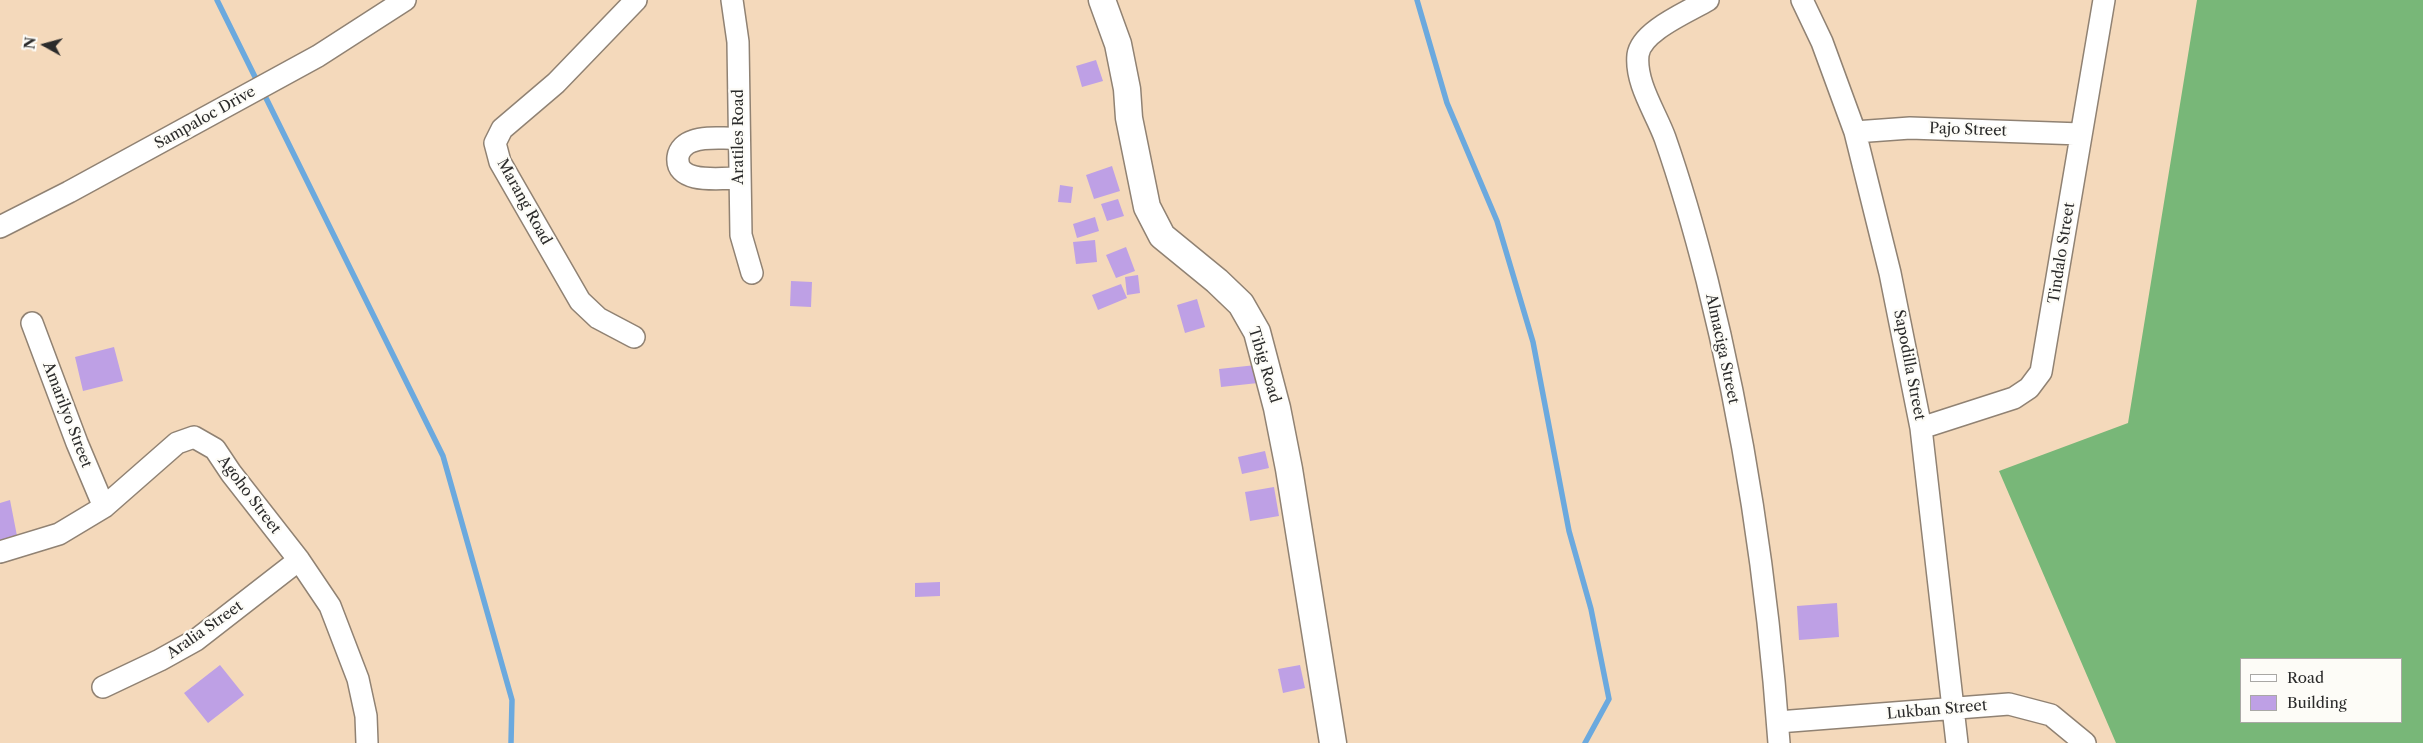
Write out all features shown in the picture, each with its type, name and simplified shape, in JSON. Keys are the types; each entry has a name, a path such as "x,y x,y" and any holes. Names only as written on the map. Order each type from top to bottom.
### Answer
{"main road":[{"name":"Tibig Road","path":"1102,0 1118,44 1127,89 1129,118 1147,207 1162,236 1217,280 1241,304 1257,332 1277,408 1289,468 1332,743"}],"street":[{"name":"Sampaloc Drive","path":"0,228 70,192 318,56 405,0"},
{"name":"Marang Road","path":"634,337 598,318 580,301 500,162 495,143 502,129 556,83 636,0"},
{"name":"Aratiles Road","path":"732,0 738,42 741,235 752,273"},
{"name":"Almaciga Street","path":"1708,0 1648,35 1638,54 1638,73 1665,138 1707,280 1735,409 1770,624 1780,743"},
{"name":"Sapodilla Street","path":"1802,0 1822,42 1855,132 1890,273 1922,428 1957,743"},
{"name":"Tindalo Street","path":"1922,428 2014,398 2029,388 2041,372 2104,0"},
{"name":"Pajo Street","path":"1855,132 1910,128 2081,134"},
{"path":"739,138 694,140 683,146 678,155 679,164 684,173 695,178 739,178"},
{"name":"Amarilyo Street","path":"32,323 77,443 104,507"},
{"name":"Agoho Street","path":"0,552 59,534 104,507 176,443 194,437 215,449 230,473 299,560 330,606 358,679 366,716 367,743"},
{"name":"Aralia Street","path":"103,687 160,660 196,640 299,560"},
{"name":"Lukban Street","path":"1778,722 2009,704 2051,715 2085,743"}],"green space":[{"path":"2197,0 2423,0 2423,743 2116,743 1999,471 2128,423"}],"building":[{"path":"1096,60 1103,81 1082,87 1076,66"},
{"path":"1112,166 1120,191 1094,199 1086,175"},
{"path":"1060,185 1073,187 1071,203 1058,202"},
{"path":"1118,199 1124,216 1107,221 1101,204"},
{"path":"1095,217 1099,231 1077,238 1073,224"},
{"path":"1095,240 1097,262 1076,264 1073,242"},
{"path":"1126,247 1135,271 1116,278 1106,255"},
{"path":"1138,275 1140,293 1127,295 1125,277"},
{"path":"791,281 812,282 811,307 790,306"},
{"path":"1121,284 1127,298 1098,310 1092,295"},
{"path":"1197,299 1205,327 1185,333 1177,305"},
{"path":"114,347 123,381 83,391 75,357"},
{"path":"1256,365 1258,383 1221,387 1219,369"},
{"path":"1265,451 1269,468 1242,474 1238,457"},
{"path":"1274,487 1279,516 1250,521 1245,492"},
{"path":"10,500 18,541 0,544 0,503"},
{"path":"940,582 940,596 915,597 915,583"},
{"path":"1837,603 1839,637 1799,640 1797,606"},
{"path":"220,665 244,695 208,723 184,693"},
{"path":"1300,665 1305,688 1283,693 1278,669"}],"waterway":[{"path":"217,0 258,83"},
{"path":"1417,0 1447,103 1497,221 1533,342 1569,531 1591,609 1609,699 1585,743"},
{"path":"263,92 443,456 512,700 511,743"}]}
